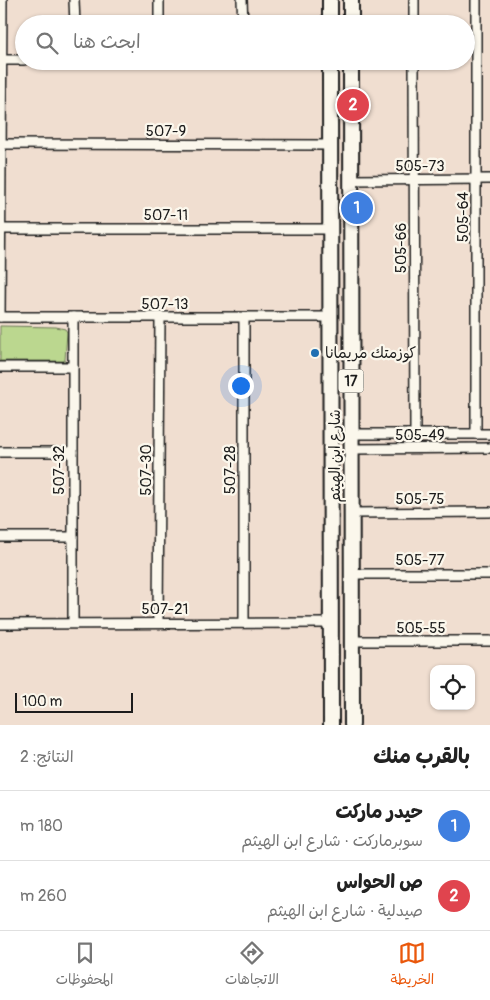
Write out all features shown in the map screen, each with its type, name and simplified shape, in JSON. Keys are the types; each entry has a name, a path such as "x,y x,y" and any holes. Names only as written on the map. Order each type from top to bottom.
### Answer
{"main road":[{"path":"330,15 330,1 351,1 351,15"},
{"name":"شارع ابن الهيثم","path":"329,70 331,725"},
{"name":"شارع ابن الهيثم","path":"351,70 352,725"},
{"path":"331,593 351,593"}],"street":[{"path":"0,317 2,0"},
{"path":"74,0 74,15"},
{"path":"158,0 159,15"},
{"path":"242,0 243,15"},
{"path":"414,0 414,15"},
{"name":"505-64","path":"476,0 476,434"},
{"path":"2,60 15,60"},
{"name":"505-66","path":"414,70 415,434"},
{"name":"507-9","path":"1,144 330,145"},
{"name":"505-73","path":"351,180 490,179"},
{"name":"507-11","path":"1,229 330,229"},
{"name":"507-13","path":"0,317 330,318"},
{"name":"507-32","path":"73,317 73,624"},
{"name":"507-30","path":"158,623 160,317"},
{"name":"507-28","path":"244,318 244,623"},
{"path":"0,367 73,367"},
{"name":"505-49","path":"351,434 490,434"},
{"name":"505-49","path":"351,449 490,448"},
{"path":"0,452 73,452"},
{"name":"505-75","path":"351,513 490,512"},
{"path":"0,537 73,537"},
{"name":"505-77","path":"351,574 490,574"},
{"name":"507-21","path":"0,624 331,624"},
{"name":"505-55","path":"351,641 490,641"}],"green space":[{"path":"0,326 56,327 65,329 67,332 65,360 0,361"}],"place":[{"name":"ص الحواس","path":"353,105"},
{"name":"حيدر ماركت","path":"357,208"},
{"name":"كوزمتك مريمانا","path":"315,353"}]}
